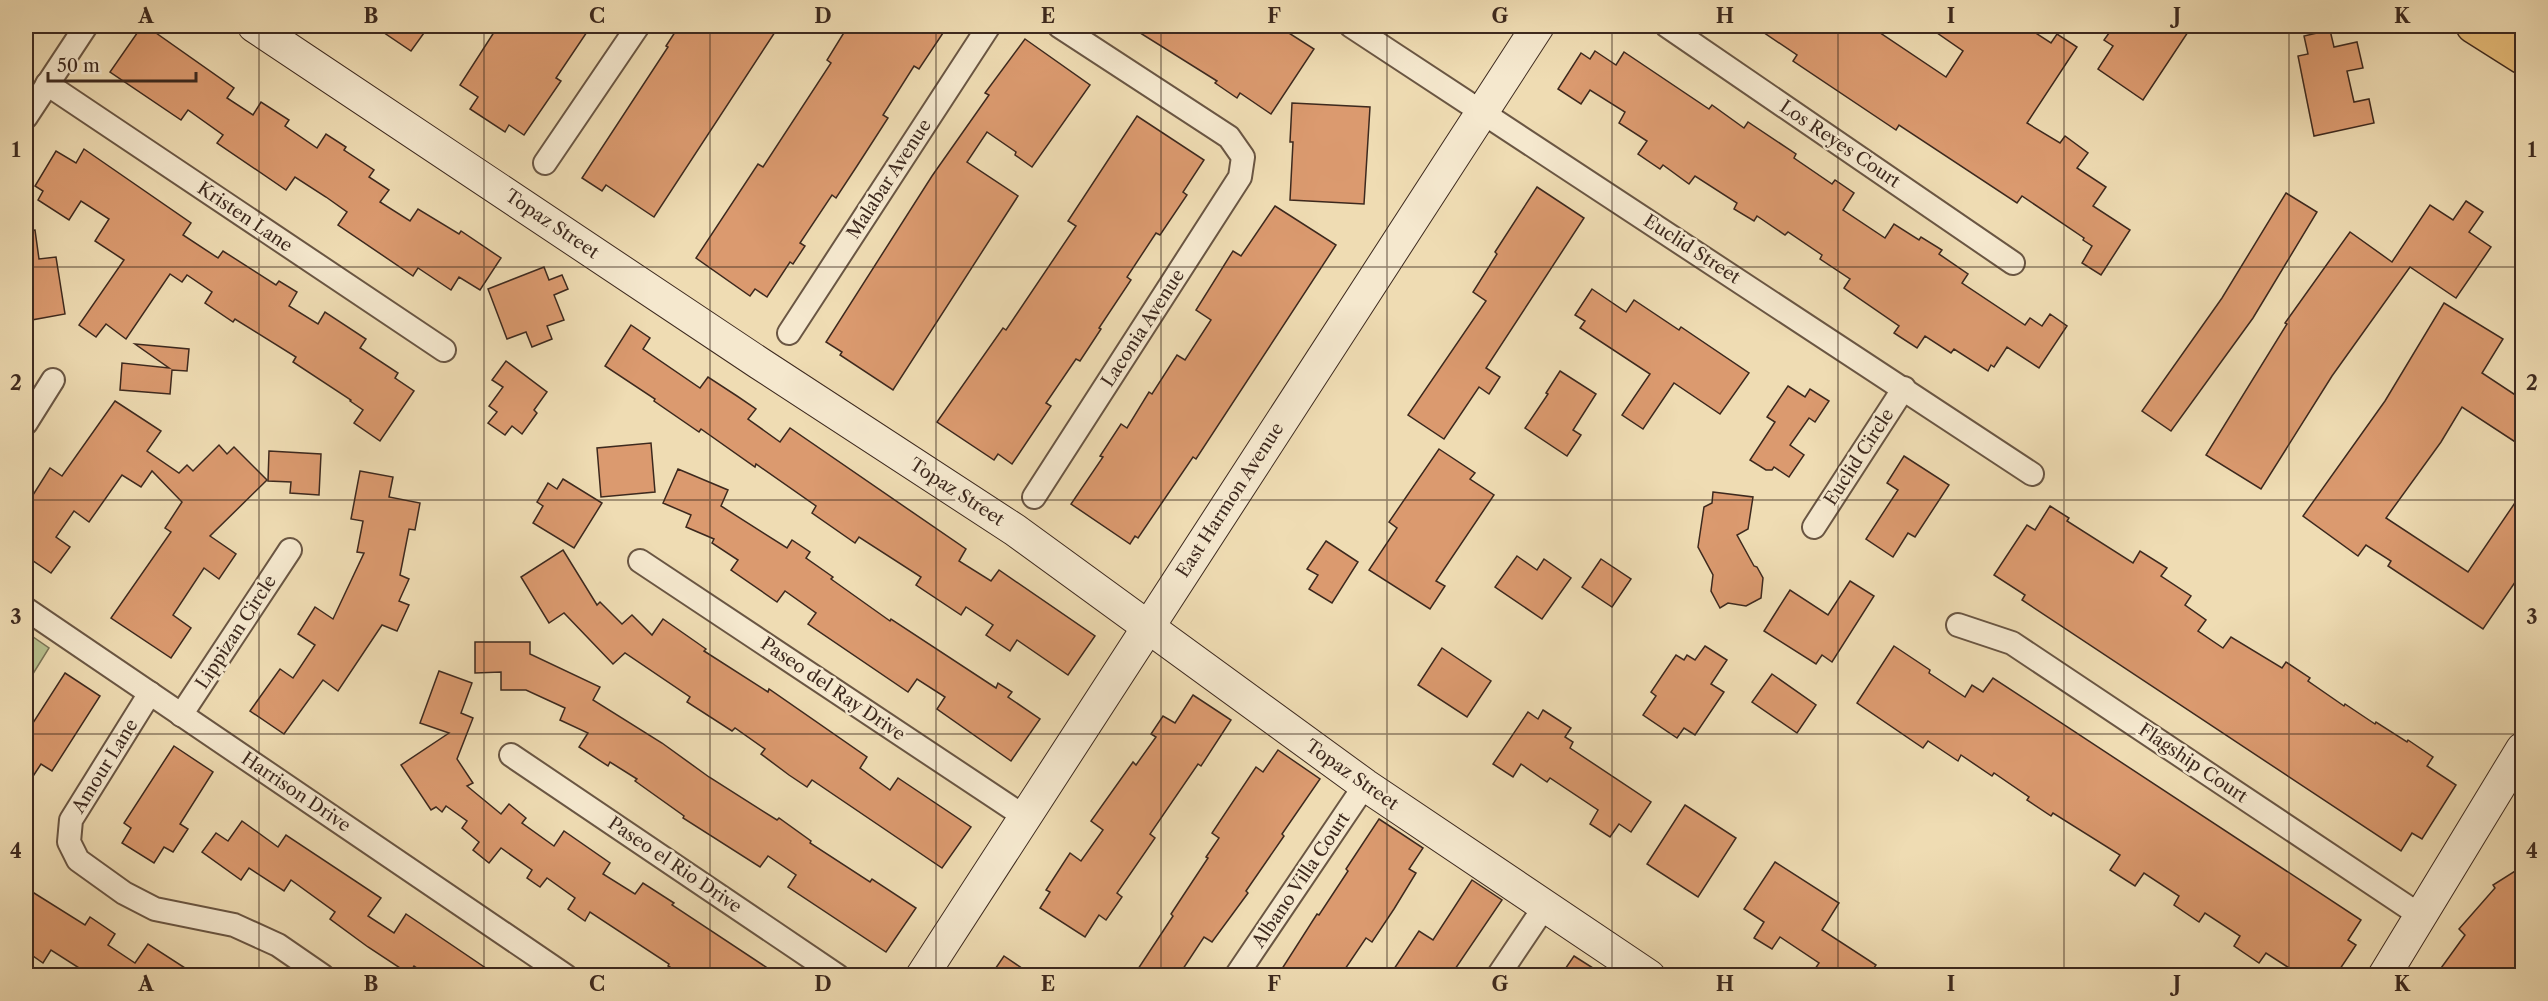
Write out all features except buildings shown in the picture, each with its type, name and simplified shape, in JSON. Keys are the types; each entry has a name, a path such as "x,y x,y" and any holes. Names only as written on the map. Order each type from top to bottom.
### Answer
{"main road":[{"path":"2474,26 2523,57"}],"street":[{"path":"26,117 86,26"},
{"name":"Topaz Street","path":"254,26 759,363 1015,530 1365,785 1648,975"},
{"path":"545,163 638,26"},
{"name":"Malabar Avenue","path":"789,333 989,26"},
{"name":"Laconia Avenue","path":"1034,497 1240,177 1243,157 1229,137 1059,26"},
{"name":"Euclid Street","path":"1351,26 2032,474"},
{"name":"East Harmon Avenue","path":"922,975 1538,26"},
{"name":"Los Reyes Court","path":"1667,26 2013,263"},
{"name":"Kristen Lane","path":"47,84 444,350"},
{"path":"26,423 53,380"},
{"name":"Euclid Circle","path":"1814,527 1904,388"},
{"name":"Lippizan Circle","path":"181,715 290,550"},
{"name":"Paseo del Ray Drive","path":"640,561 1025,817"},
{"name":"Harrison Drive","path":"26,609 566,975"},
{"name":"Flagship Court","path":"1958,625 2012,643 2421,916"},
{"name":"Amour Lane","path":"150,693 71,820 69,842 78,860 124,893 155,909 234,925 279,945 323,975"},
{"path":"2384,975 2523,748"},
{"name":"Paseo el Rio Drive","path":"511,755 838,975"},
{"name":"Albano Villa Court","path":"1236,975 1365,785"},
{"path":"1498,975 1545,906"}],"green space":[{"path":"26,632 49,648 26,685"}]}
